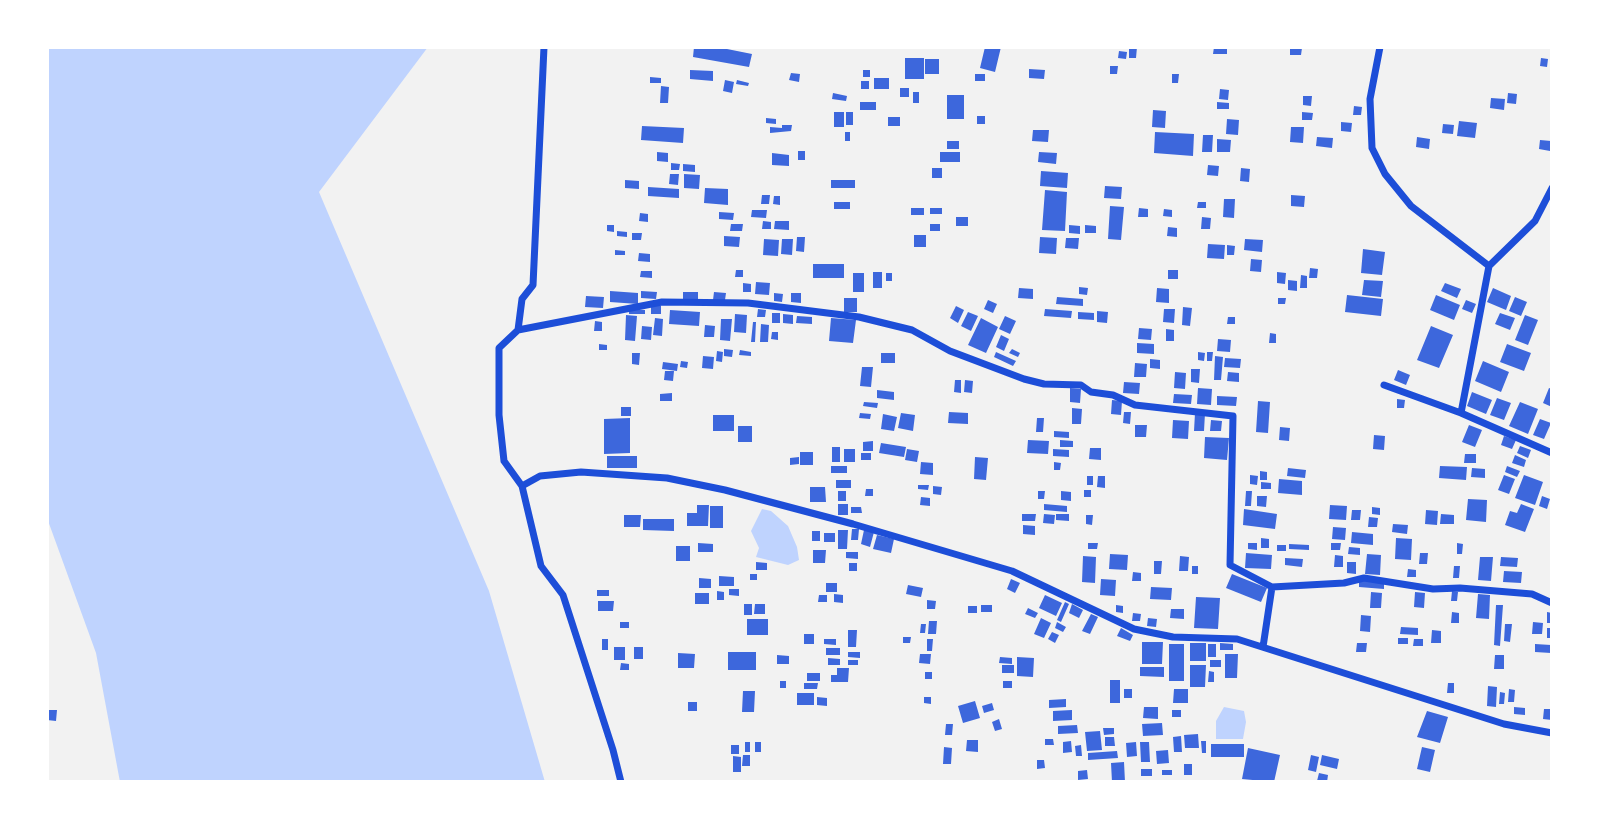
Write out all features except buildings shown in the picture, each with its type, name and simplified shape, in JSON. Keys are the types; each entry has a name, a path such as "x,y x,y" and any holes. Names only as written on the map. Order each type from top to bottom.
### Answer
{"street":[{"path":"518,330 522,299 533,285 544,47"},
{"path":"1380,47 1370,99 1372,148 1385,174 1411,206 1489,266"},
{"path":"1461,413 1489,266 1535,221 1552,188"},
{"path":"621,782 563,595 541,566 522,486 504,461 499,415 499,348 518,330 662,302 748,303 859,317 912,330 950,351 1024,379 1044,384 1081,385 1091,392 1113,395 1135,405 1233,416 1230,565 1272,587 1344,583 1364,578 1433,589 1460,588 1532,594 1552,603"},
{"path":"1384,385 1461,413 1552,453"},
{"path":"522,486 540,476 581,472 667,478 725,490 1012,571 1134,629 1173,637 1237,639 1504,724 1552,733"},
{"path":"1263,647 1272,587"}],"water":[{"path":"47,47 428,47 319,192 489,591 545,782 120,782 96,653 47,518"},
{"path":"762,509 771,511 788,526 799,560 788,565 756,557 759,548 751,531"},
{"path":"1224,707 1244,711 1246,722 1243,739 1216,739 1216,721"}]}
